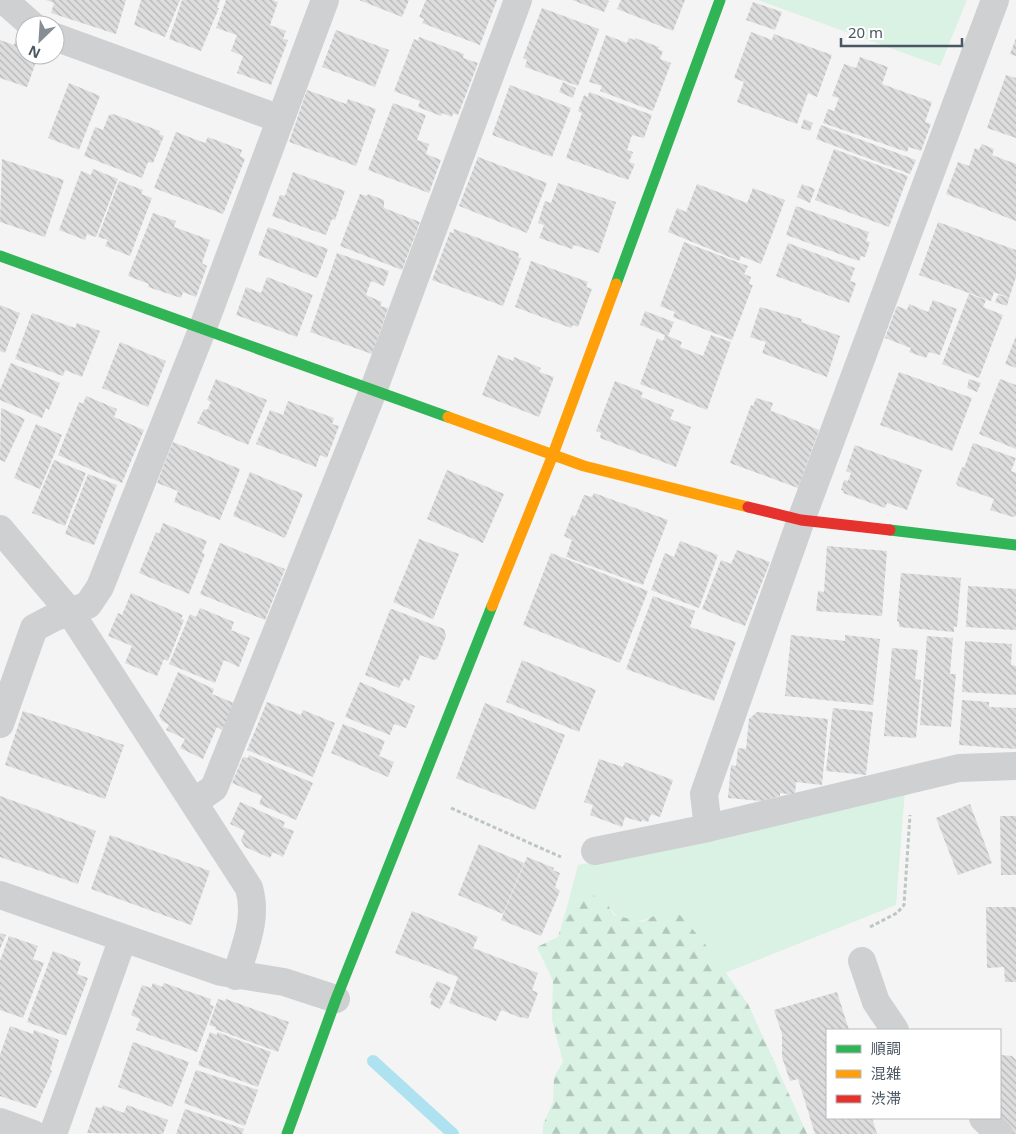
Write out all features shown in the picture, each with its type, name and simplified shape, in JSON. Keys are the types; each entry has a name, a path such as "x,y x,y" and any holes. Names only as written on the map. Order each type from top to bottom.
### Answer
{"street":[{"path":"0,724 34,628 53,618 88,605 100,586 202,330 324,0"},
{"path":"194,802 214,788 373,391 518,0"},
{"path":"288,1134 336,999 552,457 720,0"},
{"path":"708,828 704,794 801,520 995,0"},
{"path":"6,5 19,15"},
{"path":"65,40 280,119"},
{"path":"0,256 552,457 801,520 1016,545"},
{"path":"0,529 70,612 249,888 252,901 251,927 236,976"},
{"path":"595,851 708,828 959,768 1016,766"},
{"path":"0,895 236,976 284,982 336,999"},
{"path":"53,1134 123,938"},
{"path":"862,961 876,1002 893,1029"},
{"path":"984,1119 999,1134"},
{"path":"0,1122 33,1134"}],"path":[{"path":"443,804 560,857"},
{"path":"897,913 904,906 911,811"}],"green space":[{"path":"758,0 967,0 940,66"},
{"path":"905,790 896,905 725,973 702,940 660,913 644,920 630,921 623,920 617,916 606,902 567,907 578,865 660,850"},
{"path":"593,895 606,902 614,915 642,922 660,913 680,915 702,940 748,1004 807,1134 543,1134 543,1125 553,1102 554,1077 563,1062 552,1020 553,981 537,947 558,937 567,907"}],"building":[{"path":"46,0 126,0 116,34 65,18 65,15 51,13 54,3"},
{"path":"141,0 180,0 165,37 134,25"},
{"path":"182,0 220,0 217,8 219,8 201,51 169,39"},
{"path":"226,0 272,0 278,2 270,25 286,31 283,39 288,40 271,85 237,73 243,56 231,51 237,35 216,28"},
{"path":"359,0 409,0 402,17"},
{"path":"426,0 497,0 480,45 422,23 424,19 419,17"},
{"path":"572,0 606,0 609,1 604,12"},
{"path":"621,0 685,0 673,31 617,9"},
{"path":"753,2 782,12 775,30 746,20"},
{"path":"542,8 599,29 578,86 525,67 527,60 523,58"},
{"path":"336,30 389,50 375,87 322,67"},
{"path":"751,32 772,40 774,34 832,55 817,97 808,93 797,124 737,102 744,82 734,78"},
{"path":"606,35 627,43 629,38 634,40 635,38 659,47 658,49 663,51 660,59 671,63 653,111 600,91 602,86 589,82"},
{"path":"419,37 464,54 463,58 478,63 458,115 453,113 452,117 442,113 441,116 418,107 420,101 394,91 414,39 418,41"},
{"path":"1016,38 1016,56 1010,54"},
{"path":"0,40 14,45 15,42 15,65 35,65 27,87 0,78"},
{"path":"860,57 888,67 882,84 932,102 925,122 931,124 921,151 909,147 907,152 823,123 828,109 834,111 839,98 832,96 844,64 856,68"},
{"path":"1006,75 1016,78 1016,138 987,128"},
{"path":"563,82 576,88 573,98 559,92"},
{"path":"69,83 100,96 79,150 48,138"},
{"path":"510,85 571,108 552,157 492,135"},
{"path":"307,90 346,104 348,99 376,109 356,166 289,142"},
{"path":"589,92 652,115 644,138 632,135 627,150 633,152 629,162 635,164 628,180 566,158 582,113 578,111 584,95 588,97"},
{"path":"393,103 426,115 417,140 429,144 426,154 441,160 429,193 368,170"},
{"path":"113,114 160,131 159,134 164,136 153,163 148,162 142,178 84,156 95,127 103,130 109,115"},
{"path":"804,119 813,123 810,131 801,128"},
{"path":"821,125 916,160 910,174 816,139"},
{"path":"176,132 205,143 208,137 242,150 240,156 245,159 223,214 154,188"},
{"path":"982,144 994,149 992,155 1016,164 1016,221 946,194 958,162 969,166 975,148 979,150"},
{"path":"834,149 908,176 889,227 815,200"},
{"path":"478,157 547,183 527,233 459,206"},
{"path":"2,159 64,180 45,237 0,222"},
{"path":"93,169 118,179 96,237 87,234 85,240 59,230 81,171 91,175"},
{"path":"293,172 345,191 335,220 332,219 326,235 272,216 280,195 285,196"},
{"path":"119,181 143,190 141,194 152,198 130,256 105,246 108,240 98,237"},
{"path":"558,183 616,202 599,253 574,245 572,249 539,238 544,225 538,223 545,201 551,203"},
{"path":"697,184 747,203 753,188 785,200 761,264 741,256 739,261 668,232 677,208 686,212"},
{"path":"802,184 815,189 810,203 797,197"},
{"path":"360,194 367,196 368,194 384,200 384,208 420,222 402,270 340,246"},
{"path":"796,206 869,232 866,241 870,242 865,257 861,256 859,261 786,235"},
{"path":"153,213 176,221 174,227 210,240 202,263 207,266 196,297 183,292 181,298 148,287 149,284 128,276"},
{"path":"938,222 1016,250 1016,277 1009,298 994,292 991,301 919,275"},
{"path":"268,227 328,249 317,278 258,255"},
{"path":"454,229 519,253 518,258 521,258 503,306 432,280 450,232 453,233"},
{"path":"684,242 748,266 744,274 751,277 749,284 753,285 732,340 673,317 675,312 660,306"},
{"path":"788,243 855,268 850,281 856,283 849,303 776,276"},
{"path":"337,253 389,271 384,286 371,281 366,295 382,302 380,306 388,308 372,354 310,332"},
{"path":"531,261 588,282 586,287 592,289 578,327 573,325 571,328 515,307"},
{"path":"267,277 313,295 297,337 236,315 246,287 261,293"},
{"path":"969,294 986,300 983,307 1003,315 979,378 942,364"},
{"path":"998,295 1009,298 1007,306 995,302"},
{"path":"933,300 957,309 940,355 929,352 926,358 909,352 911,348 885,338 897,306 907,310 909,304 928,312"},
{"path":"0,305 20,313 5,353 0,351"},
{"path":"760,307 802,319 801,322 840,336 827,377 762,353 766,342 750,337"},
{"path":"645,311 674,322 668,336 682,342 680,347 703,356 711,335 731,342 707,410 640,384 657,338 663,341 665,335 640,325"},
{"path":"32,313 75,328 77,323 100,331 82,377 65,370 63,376 15,359"},
{"path":"1016,336 1016,368 1005,364"},
{"path":"120,342 166,361 148,407 102,388"},
{"path":"498,355 513,361 514,357 541,368 539,372 554,377 539,417 482,395"},
{"path":"11,363 60,383 49,410 46,408 42,418 0,400 0,390"},
{"path":"899,372 972,398 952,451 880,425"},
{"path":"216,379 267,400 248,445 197,423 204,409 207,410 211,402 207,400"},
{"path":"969,379 981,383 977,392 967,388"},
{"path":"1000,379 1016,385 1016,449 979,434"},
{"path":"615,381 643,392 641,397 674,410 670,419 691,427 676,467 600,438 601,433 596,431"},
{"path":"86,396 117,409 114,417 144,430 122,483 58,455 79,402 83,404"},
{"path":"756,398 773,403 770,412 772,411 819,430 798,488 730,463 751,405 753,406"},
{"path":"288,401 334,418 332,424 339,426 327,458 320,455 316,467 256,444 270,410 283,415"},
{"path":"1,408 25,419 5,462 0,460"},
{"path":"36,424 62,435 40,489 14,478"},
{"path":"173,442 240,469 220,520 174,502 178,491 157,483"},
{"path":"973,443 1016,458 1011,471 1016,473 1016,516 1013,517 990,510 994,499 958,486 956,483"},
{"path":"855,445 922,470 907,510 887,503 885,508 843,493 844,491 841,490 844,480 848,481 851,473 846,471"},
{"path":"54,460 86,473 65,526 32,513"},
{"path":"447,470 504,494 483,543 427,519"},
{"path":"250,472 303,494 285,538 233,516"},
{"path":"88,474 117,485 94,545 65,534"},
{"path":"594,493 668,520 643,585 566,557 572,540 564,536 572,515 575,517 584,495 592,497"},
{"path":"163,523 207,541 202,553 205,554 189,594 139,573 156,532 159,534"},
{"path":"419,539 459,554 433,619 393,602"},
{"path":"680,541 718,555 699,608 651,590 665,553 674,557"},
{"path":"220,543 285,569 265,620 200,594"},
{"path":"827,546 887,551 882,616 816,611 818,591 824,592"},
{"path":"737,550 770,562 745,626 702,609 721,560 731,564"},
{"path":"551,553 648,591 620,663 523,625"},
{"path":"901,573 961,578 957,627 954,626 954,632 899,627 899,622 897,621"},
{"path":"968,586 1016,589 1016,630 966,627"},
{"path":"131,593 183,615 181,619 184,620 168,661 164,659 157,676 125,663 132,646 108,636 118,613 122,615"},
{"path":"653,596 695,611 690,627 736,642 714,701 626,669"},
{"path":"200,608 234,622 231,630 250,638 239,667 224,660 215,683 169,664 190,614 196,617"},
{"path":"392,609 444,629 446,636 437,659 433,660 420,655 409,681 404,678 399,688 365,675"},
{"path":"791,635 845,641 845,635 880,639 873,705 785,696"},
{"path":"927,636 953,638 950,674 956,674 951,727 920,725"},
{"path":"965,641 1012,644 1011,665 1016,666 1016,695 962,692"},
{"path":"892,648 918,650 915,679 921,680 916,738 884,736"},
{"path":"522,660 596,690 579,732 506,702"},
{"path":"178,672 214,689 212,694 234,703 222,730 217,727 203,759 180,748 185,739 166,730 169,725 162,721 159,716"},
{"path":"360,682 415,706 406,728 394,724 390,735 345,717"},
{"path":"962,700 989,702 989,707 1016,708 1016,749 959,745"},
{"path":"267,702 301,715 303,710 335,723 313,777 247,750"},
{"path":"485,703 565,735 535,810 456,778"},
{"path":"833,708 873,712 866,775 826,771"},
{"path":"23,711 124,745 105,799 5,765"},
{"path":"757,712 828,719 822,785 796,782 795,795 780,793 780,796 762,801 728,798 731,765 736,766 738,748 746,749 749,719"},
{"path":"343,724 385,741 379,756 394,762 388,777 331,753"},
{"path":"249,755 313,783 296,820 259,804 262,796 232,783 243,757 248,758"},
{"path":"599,759 623,767 625,762 673,780 660,817 651,814 648,822 642,820 641,822 625,817 622,827 590,815 593,805 584,802"},
{"path":"0,796 96,831 78,884 0,857"},
{"path":"240,802 285,822 283,827 294,831 283,857 273,852 270,858 245,847 241,840 245,831 230,824"},
{"path":"970,804 992,863 958,875 936,818"},
{"path":"1000,816 1016,816 1016,875 1001,875"},
{"path":"110,835 210,871 191,925 91,889"},
{"path":"479,844 524,863 503,914 458,895"},
{"path":"527,857 554,868 553,870 560,873 555,887 560,891 541,936 501,920"},
{"path":"986,907 1016,907 1016,982 1005,982 1004,967 987,968"},
{"path":"412,911 478,937 473,948 538,973 532,990 538,993 528,1019 501,1010 496,1021 449,1003 458,977 395,953"},
{"path":"0,933 6,935 0,949"},
{"path":"9,936 38,946 33,959 44,963 23,1018 0,1010 0,961"},
{"path":"53,951 81,962 77,974 88,978 66,1036 27,1022"},
{"path":"437,981 451,987 440,1009 430,1004 432,999 429,997"},
{"path":"153,983 162,987 164,983 211,999 210,1005 214,1006 197,1052 136,1030 140,1019 131,1015 142,985 151,988"},
{"path":"837,992 849,1029 826,1029 826,1119 872,1119 877,1134 815,1134 798,1079 790,1081 782,1057 782,1034 774,1010"},
{"path":"218,999 225,1001 226,999 289,1022 278,1052 215,1029 216,1027 209,1025"},
{"path":"10,1026 33,1034 34,1030 59,1040 50,1070 52,1071 36,1108 0,1096 0,1055"},
{"path":"210,1032 217,1035 217,1032 271,1052 258,1087 198,1065"},
{"path":"133,1042 189,1062 172,1107 118,1087"},
{"path":"1001,1055 1012,1056 1016,1060 1016,1134 1012,1134 1001,1119"},
{"path":"196,1070 258,1090 245,1126 184,1103"},
{"path":"103,1105 124,1113 127,1105 168,1120 163,1134 87,1133 96,1107 102,1108"},
{"path":"185,1109 244,1129 242,1134 176,1134"}],"waterway":[{"path":"373,1061 453,1134"}],"traffic: fast":[{"path":"616,284 720,0"},
{"path":"0,256 448,417"},
{"path":"890,530 1016,545"},
{"path":"287,1134 336,999 492,606"}],"traffic: slow":[{"path":"492,606 552,457 616,284"},
{"path":"448,417 584,466 748,507"}],"traffic: jam":[{"path":"748,507 801,520 890,530"}]}
